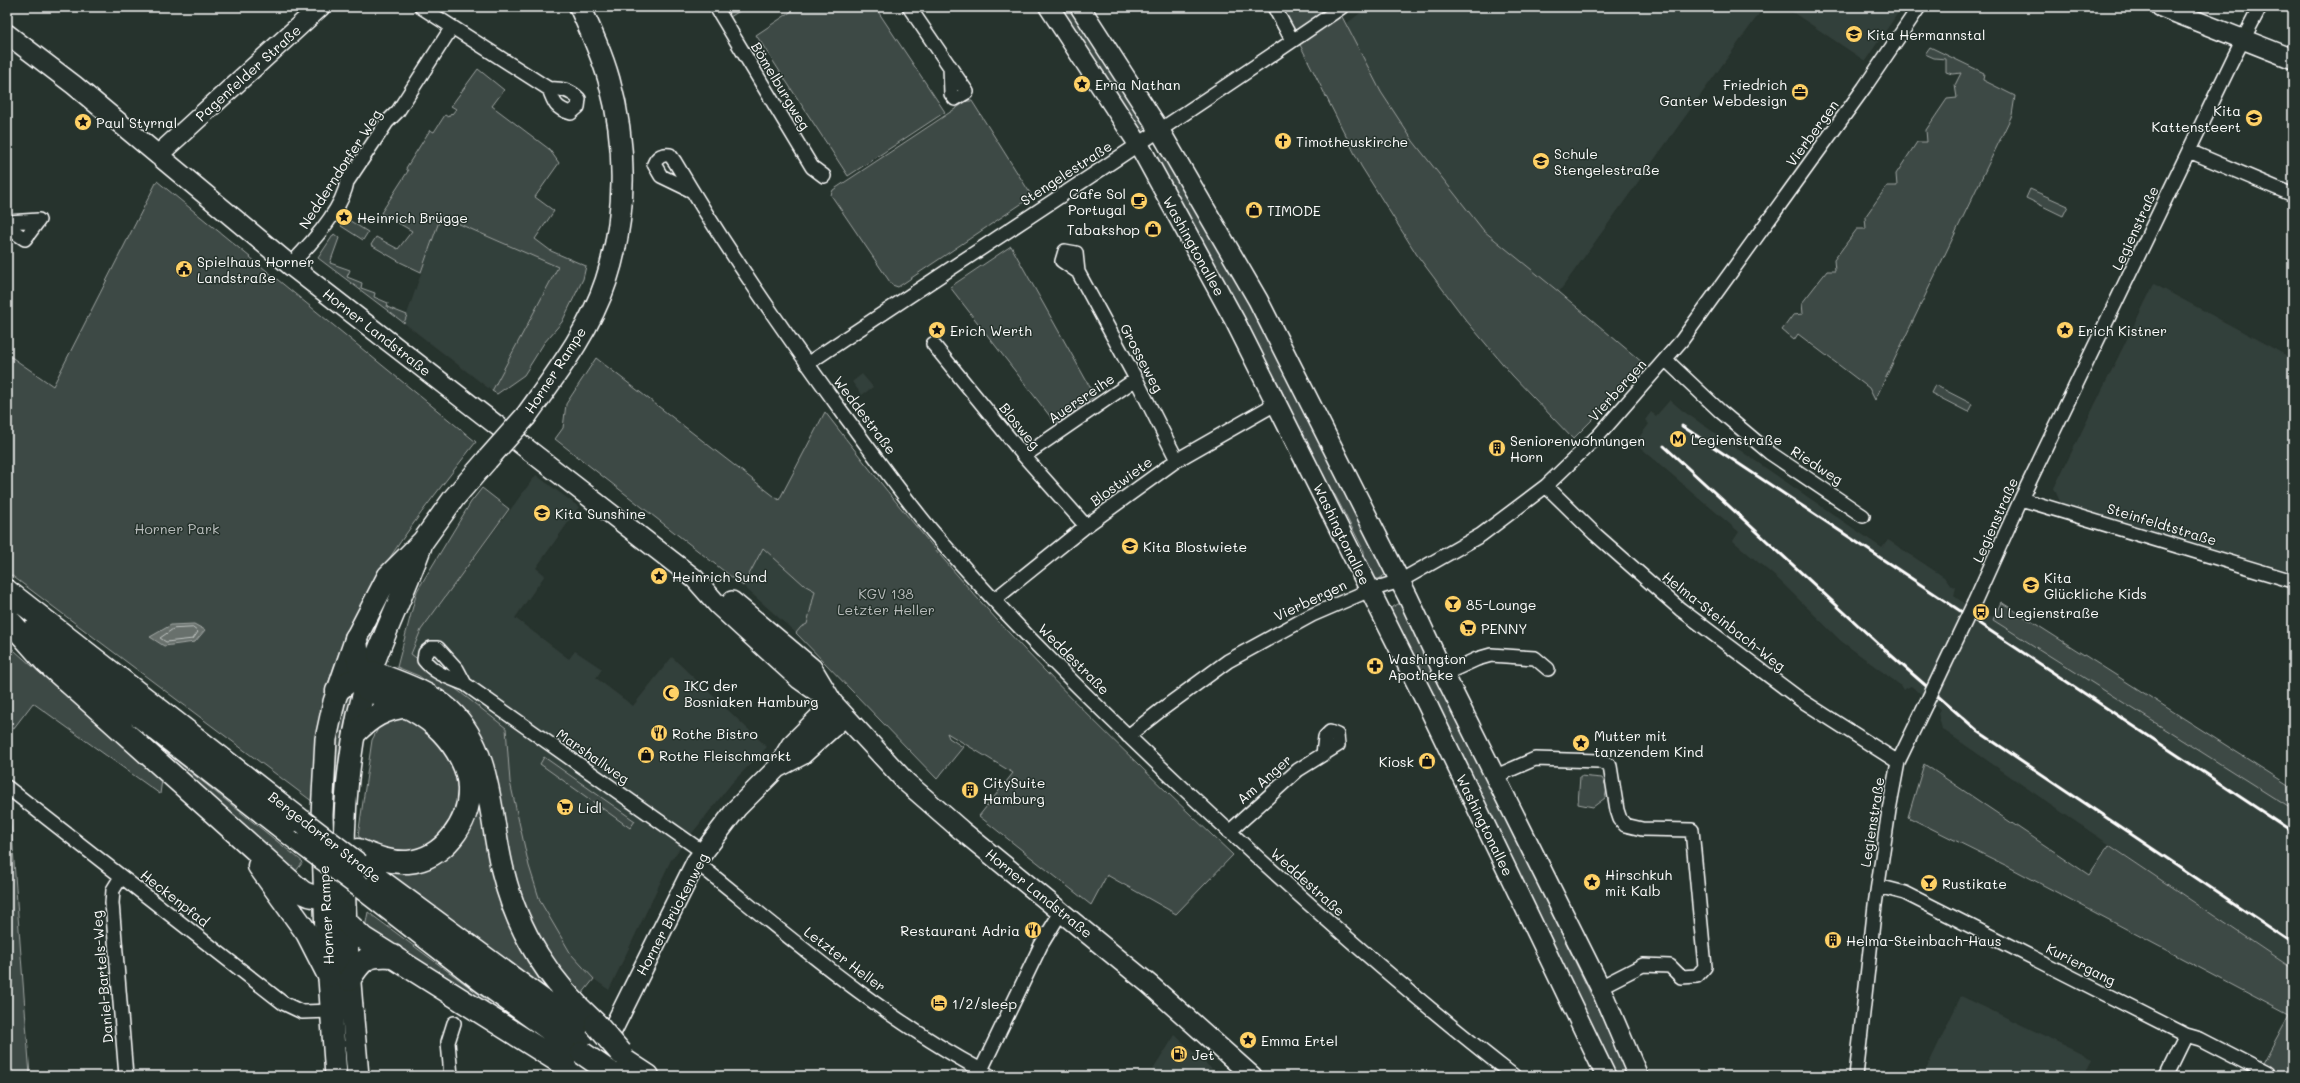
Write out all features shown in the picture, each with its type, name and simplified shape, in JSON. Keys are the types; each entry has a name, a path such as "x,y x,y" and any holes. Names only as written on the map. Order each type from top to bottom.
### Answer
{"highway":[{"name":"Bergedorfer Straße","path":"7,591 269,794 303,816 359,858 586,1056"},
{"name":"Bergedorfer Straße","path":"7,613 352,884 586,1056"},
{"path":"7,618 46,662 238,836 304,893 325,896 352,884"},
{"path":"356,638 366,679 418,712 435,725 460,757 469,789 466,813 461,824 444,846 422,859 392,861 359,858"},
{"path":"337,691 347,683 366,679 410,687 433,699 449,711 465,731 484,773 503,873 523,930 555,982 586,1056"},
{"path":"355,733 369,719 380,712 407,706"},
{"path":"238,836 339,978 357,967 365,959 374,956 393,956"},
{"path":"325,896 345,921 363,938 393,956 586,1056 619,1064 648,1076"},
{"path":"586,1056 619,1064"}],"main road":[{"name":"Horner Rampe","path":"358,1076 353,1018 339,978 325,896 322,794 326,739 337,691 356,638 388,576 422,541 454,498 526,416 565,360 585,327 606,281 614,247 621,194 621,139 614,101 601,55 580,7"},
{"name":"Horner Rampe","path":"336,1076 332,1011 339,978 345,921 352,884 344,810 355,733 366,679 422,541"},
{"path":"332,1011 353,1018"}],"street":[{"name":"Pagenfelder Straße","path":"158,155 320,7"},
{"path":"421,7 549,89"},
{"name":"Bömelburgweg","path":"716,7 812,167 824,176"},
{"path":"909,7 950,66"},
{"name":"Washingtonallee","path":"1049,7 1139,145 1235,321 1370,590 1560,977 1606,1076"},
{"name":"Washingtonallee","path":"1080,7 1160,131 1258,300 1400,581 1494,777 1600,987 1638,1076"},
{"path":"1274,7 1292,40"},
{"name":"Stengelestraße","path":"807,364 1043,206 1160,131 1342,7"},
{"name":"Vierbergen","path":"1128,736 1228,661 1312,615 1370,590 1400,581 1481,535 1546,486 1599,435 1666,360 1743,257 1919,7"},
{"path":"2161,7 2244,38 2293,59"},
{"name":"Legienstraße","path":"1856,1076 1878,886 1898,762 1974,603 2021,499 2260,7"},
{"name":"Nedderndorfer Weg","path":"290,265 324,226 345,192 347,182 388,122 398,111 452,27"},
{"name":"Horner Landstraße","path":"7,34 74,85 290,265 695,579 725,596 786,644 812,668 839,710 886,762 922,796 1149,984 1252,1076"},
{"path":"2190,151 2293,194"},
{"name":"Weddestraße","path":"692,191 731,255 807,364 932,530 994,600 1128,736 1230,832 1407,990 1514,1076"},
{"path":"7,222 39,220 25,239 7,227"},
{"name":"Grosseweg","path":"1078,272 1136,379 1177,460"},
{"name":"Blosweg","path":"933,344 1024,456 1086,526"},
{"name":"Riedweg","path":"1666,360 1720,411 1770,453 1863,516"},
{"name":"Auersreihe","path":"1024,456 1136,379"},
{"name":"Blostwiete","path":"994,600 1086,526 1177,460 1277,403"},
{"name":"Helma-Steinbach-Weg","path":"1546,486 1595,534 1680,609 1801,700 1898,762"},
{"name":"Steinfeldtstraße","path":"2021,499 2293,581"},
{"path":"1444,674 1491,655 1535,658 1548,669"},
{"name":"Marshallweg","path":"466,684 700,857"},
{"name":"Horner Brückenweg","path":"586,1056 700,857 737,808 777,768 802,755 839,710"},
{"name":"Am Anger","path":"1230,832 1283,782 1323,754"},
{"path":"1494,777 1535,759 1599,761 1610,766 1617,810 1620,819 1625,825 1642,829 1692,830 1705,967 1697,976 1682,977 1670,966 1643,965 1600,987"},
{"name":"Heckenpfad","path":"7,787 283,1003 302,1012 332,1011"},
{"name":"Letzter Heller","path":"700,857 829,967 936,1046 986,1073 1041,945 1061,912"},
{"name":"Daniel-Bartels-Weg","path":"121,877 114,890 112,903 126,1076"},
{"name":"Kuriergang","path":"1878,886 1905,893 2186,1035 2200,1039 2266,1073 2267,1076"},
{"path":"451,1076 448,1042 454,1023"},
{"path":"2166,1076 2186,1035"}],"shaded area":[{"name":"Schule Stengelestraße","path":"1368,7 1764,7 1559,292 1484,231 1413,141 1381,92 1346,24"},
{"name":"Kita Hermannstal","path":"1785,7 1902,7 1865,61"},
{"path":"441,215 558,267 492,391 404,323"},
{"path":"2154,284 2293,359 2293,572 2061,504 2054,488"},
{"path":"862,374 873,387 862,395 852,382"},
{"path":"1670,400 1683,411 1882,548 1888,540 1944,577 1950,585 1956,587 1954,596 1986,619 1988,615 2022,625 2293,807 2293,969 1942,729 1938,713 1940,709 1911,686 1903,690 1900,685 1841,641 1778,579 1733,541 1739,532 1635,443 1649,424 1645,420 1651,412 1656,416"},
{"path":"536,475 579,507 536,568 545,575 515,618 569,659 575,651 602,669 596,678 633,706 672,657 767,747 731,784 671,860 609,990 594,979 571,954 540,901 529,866 510,782 506,728 411,654 421,630"},
{"path":"763,548 804,585 816,591 807,624 801,627 796,633 743,586"},
{"path":"1961,996 2091,1058 2083,1076 1923,1076"},
{"name":"Jet","path":"1175,1035 1215,1072 1219,1076 1149,1076"}],"green space":[{"path":"725,7 746,7 730,17"},
{"path":"798,7 875,7 945,112 848,176 756,35"},
{"path":"1052,7 1071,7 1147,127 1142,131 1137,131"},
{"path":"1281,7 1337,7 1381,92 1413,141 1484,231 1643,363 1610,402 1573,439 1512,375 1465,319 1417,255 1361,166"},
{"path":"1930,47 1984,73 1983,80 2015,96 2012,115 1875,400 1869,388 1798,334 1794,340 1782,330 1793,315 1803,314 1802,303 1827,271 1835,271 1834,260 1857,229 1866,229 1865,217 1887,186 1897,186 1896,174 1917,142 1927,142 1926,130 1947,99 1957,98 1955,85 1961,73 1952,74 1946,72 1946,59 1934,58 1925,54"},
{"path":"478,69 504,90 492,106 549,149 559,163 535,197 554,211 535,239 551,251 586,266 583,279 562,322 544,343 524,375 497,394 492,391 558,267 441,216 421,272 371,245 376,237 398,249 412,231 381,213 408,171 406,168 430,130 434,132 445,115 448,117 456,109 451,106"},
{"path":"967,101 972,101 1030,193 1030,198 898,287 892,285 831,195 833,190"},
{"path":"1166,151 1252,310 1256,312 1386,574 1379,579 1371,578 1364,560 1364,551 1335,495 1328,488 1281,390 1213,265 1152,160"},
{"name":"Horner Park","path":"157,181 476,442 432,498 391,556 355,618 340,650 324,698 318,728 313,802 7,572 7,354 53,386"},
{"path":"2030,189 2068,206 2063,216 2026,198"},
{"path":"347,219 368,232 363,240 341,226"},
{"path":"334,234 339,238 330,263 350,270 347,277 362,283 361,288 375,293 374,297 388,303 387,307 407,315 404,323 318,258"},
{"path":"1011,246 1095,396 1056,424 950,287"},
{"name":"KGV 138 Letzter Heller","path":"596,358 779,500 825,412 909,518 1025,651 1143,769 1233,855 1176,914 1107,875 1091,905 979,816 1013,773 947,733 949,738 963,747 937,779 796,633 801,627 807,624 815,591 804,585 763,548 743,586 555,439 563,428 566,404"},
{"path":"1935,385 1972,404 1968,412 1931,393"},
{"path":"482,488 509,509 421,630 411,654 506,728 510,782 529,866 540,901 571,954 594,979 582,994 537,940 449,698 419,676 397,667 417,591 471,502"},
{"path":"390,595 368,661 364,647 373,626"},
{"path":"1402,602 1630,1076 1613,1076 1387,610"},
{"path":"2001,602 2293,788 2293,810 1993,620"},
{"path":"7,644 162,780 160,794 33,703 7,737"},
{"path":"352,688 358,690 338,819 329,816 338,711"},
{"path":"408,714 437,737 461,777 461,804 432,848 421,851 393,852 376,847 358,836 372,740 380,725"},
{"path":"133,726 303,862 293,875"},
{"path":"544,757 635,821 630,828 540,764"},
{"path":"1924,764 2089,875 2109,845 2293,969 2293,1076 2285,1076 2262,1065 2289,1015 2007,866 1908,817"},
{"path":"1580,776 1602,778 1607,788 1605,798 1593,807 1578,804"},
{"path":"474,785 554,993 552,995 380,868 426,865"},
{"path":"7,794 9,795 30,1076 7,1076"},
{"path":"368,912 488,1001 483,1005 365,928"}],"water":[{"path":"194,624 205,630 195,642 164,646 150,637 171,625"}],"railway":[{"path":"1682,426 2293,832"},
{"path":"1664,446 1885,650 1979,732 2293,943"}],"place":[{"name":"Kita Hermannstal","path":"1854,34"},
{"name":"Erna Nathan","path":"1082,84"},
{"name":"Friedrich Ganter Webdesign","path":"1800,92"},
{"name":"Kita Kattensteert","path":"2254,118"},
{"name":"Paul Styrnal","path":"83,122"},
{"name":"Timotheuskirche","path":"1283,141"},
{"name":"Schule Stengelestraße","path":"1541,161"},
{"name":"Cafe Sol Portugal","path":"1139,201"},
{"name":"TIMODE","path":"1254,210"},
{"name":"Heinrich Brügge","path":"344,217"},
{"name":"Tabakshop","path":"1153,229"},
{"name":"Spielhaus Horner Landstraße","path":"184,269"},
{"name":"Erich Werth","path":"937,330"},
{"name":"Erich Kistner","path":"2065,330"},
{"name":"Legienstraße","path":"1678,439"},
{"name":"Seniorenwohnungen Horn","path":"1497,448"},
{"name":"Kita Sunshine","path":"542,513"},
{"name":"Kita Blostwiete","path":"1130,546"},
{"name":"Heinrich Sund","path":"659,576"},
{"name":"Kita Glückliche Kids","path":"2031,585"},
{"name":"85-Lounge","path":"1453,604"},
{"name":"U Legienstraße","path":"1981,612"},
{"name":"PENNY","path":"1468,628"},
{"name":"Washington Apotheke","path":"1375,666"},
{"name":"IKC der Bosniaken Hamburg","path":"671,693"},
{"name":"Rothe Bistro","path":"659,733"},
{"name":"Mutter mit tanzendem Kind","path":"1581,743"},
{"name":"Rothe Fleischmarkt","path":"646,755"},
{"name":"Kiosk","path":"1427,761"},
{"name":"CitySuite Hamburg","path":"970,790"},
{"name":"Lidl","path":"565,807"},
{"name":"Hirschkuh mit Kalb","path":"1592,882"},
{"name":"Rustikate","path":"1929,883"},
{"name":"Restaurant Adria","path":"1033,930"},
{"name":"Helma-Steinbach-Haus","path":"1833,940"},
{"name":"1/2/sleep","path":"939,1003"},
{"name":"Emma Ertel","path":"1248,1040"},
{"name":"Jet","path":"1179,1054"}]}
